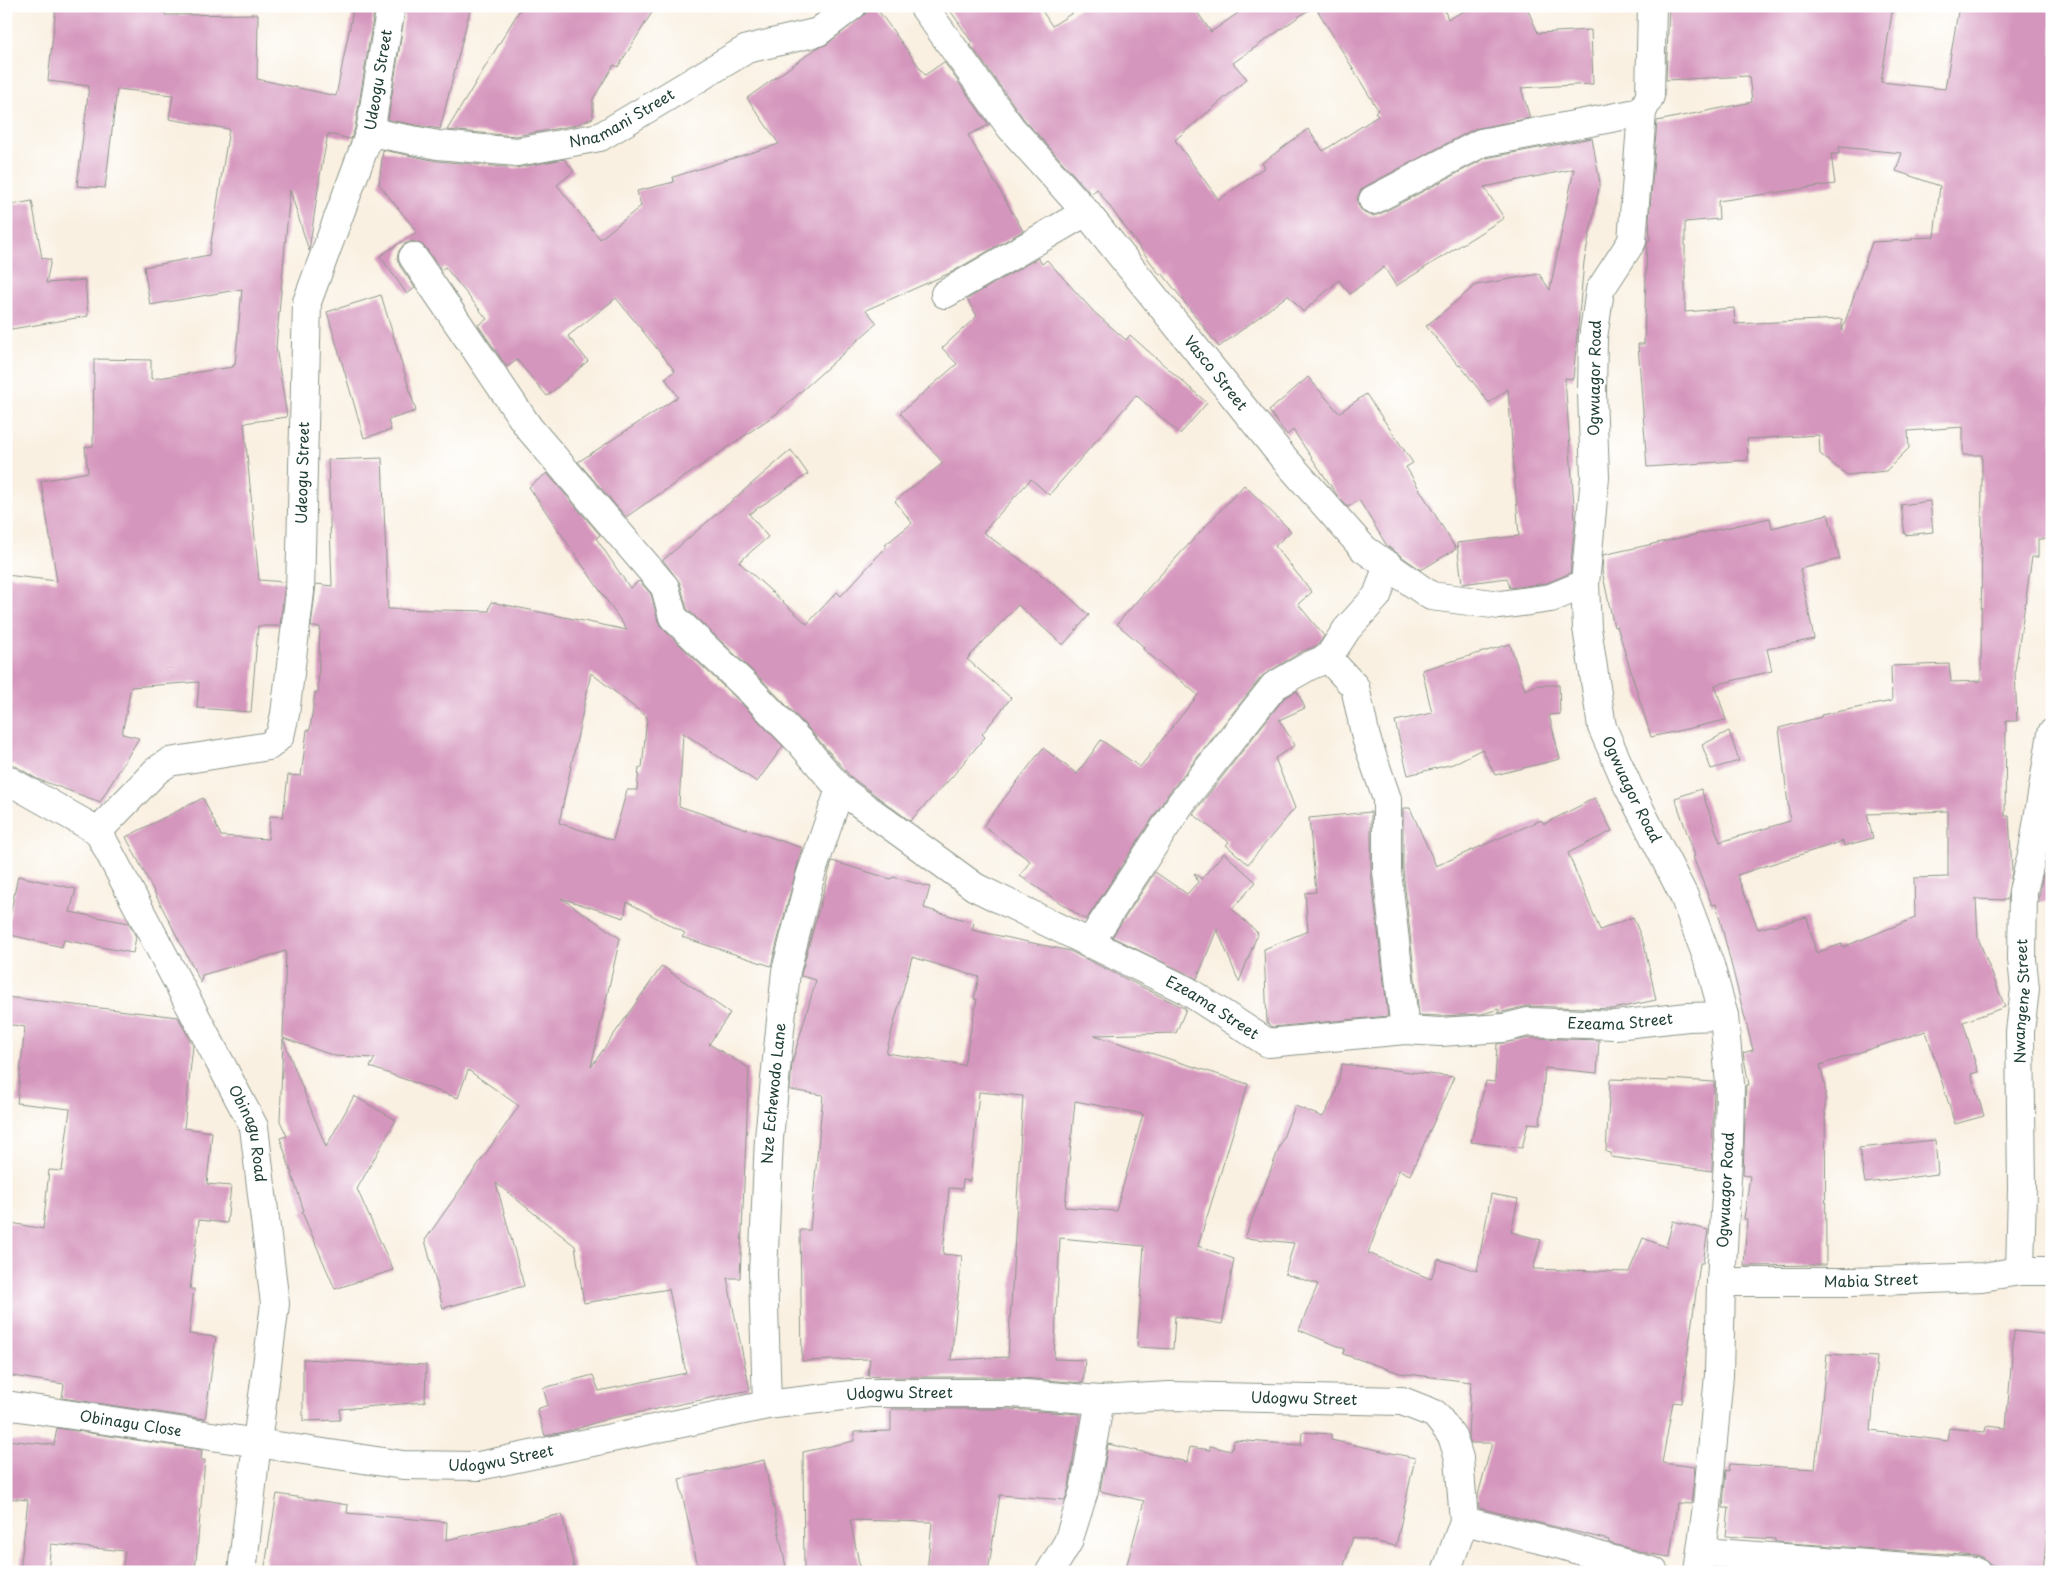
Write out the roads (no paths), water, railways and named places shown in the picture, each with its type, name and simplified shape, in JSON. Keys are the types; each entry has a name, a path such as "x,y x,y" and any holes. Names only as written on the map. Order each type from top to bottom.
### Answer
{"street":[{"name":"Udeogu Street","path":"98,832 156,771 170,762 269,746 280,736 285,714 300,592 307,302 370,132 391,6"},
{"name":"Nnamani Street","path":"370,132 438,145 517,152 600,138 747,50 818,32 852,6"},
{"name":"Vasco Street","path":"923,6 1011,128 1086,212 1282,456 1364,549 1431,596 1500,605 1551,598 1585,584"},
{"name":"Ogwuagor Road","path":"1652,6 1650,96 1642,112 1632,242 1600,290 1593,338 1592,393 1595,478 1585,584 1587,628 1602,727 1628,786 1684,896 1710,965 1724,1016 1730,1084 1729,1142 1720,1282 1719,1375 1700,1562"},
{"path":"1373,200 1481,143 1642,112"},
{"path":"944,294 1086,212"},
{"name":"Ezeama Street","path":"413,257 529,428 665,587 673,617 758,698 799,741 840,789 975,887 1186,990 1268,1044 1405,1030 1440,1032 1504,1028 1528,1022 1615,1024 1724,1016"},
{"path":"1089,944 1181,802 1274,686 1308,666 1328,658 1347,629 1377,596 1388,565"},
{"path":"1328,658 1355,687 1366,738 1387,800 1387,871 1405,1030"},
{"name":"Nwangene Street","path":"2020,1272 2022,1187 2020,1032 2025,989 2022,959 2023,891 2049,768 2052,733"},
{"path":"6,779 98,832"},
{"name":"Nze Echewodo Lane","path":"767,1405 764,1264 769,1138 786,971 810,878 840,789"},
{"name":"Obinagu Road","path":"98,832 254,1127 276,1304 242,1572"},
{"name":"Mabia Street","path":"1720,1282 1853,1282 1982,1277 2020,1272 2052,1271"},
{"name":"Udogwu Street","path":"257,1442 403,1465 480,1466 767,1405 868,1394 1011,1393 1100,1400 1169,1396 1402,1401 1435,1414 1452,1436 1459,1458 1464,1521"},
{"path":"1050,1572 1068,1542 1084,1491 1100,1400"},
{"name":"Obinagu Close","path":"6,1405 257,1442"},
{"path":"1446,1572 1464,1521 1551,1542 1654,1572"},
{"path":"1700,1562 1976,1572"}]}
